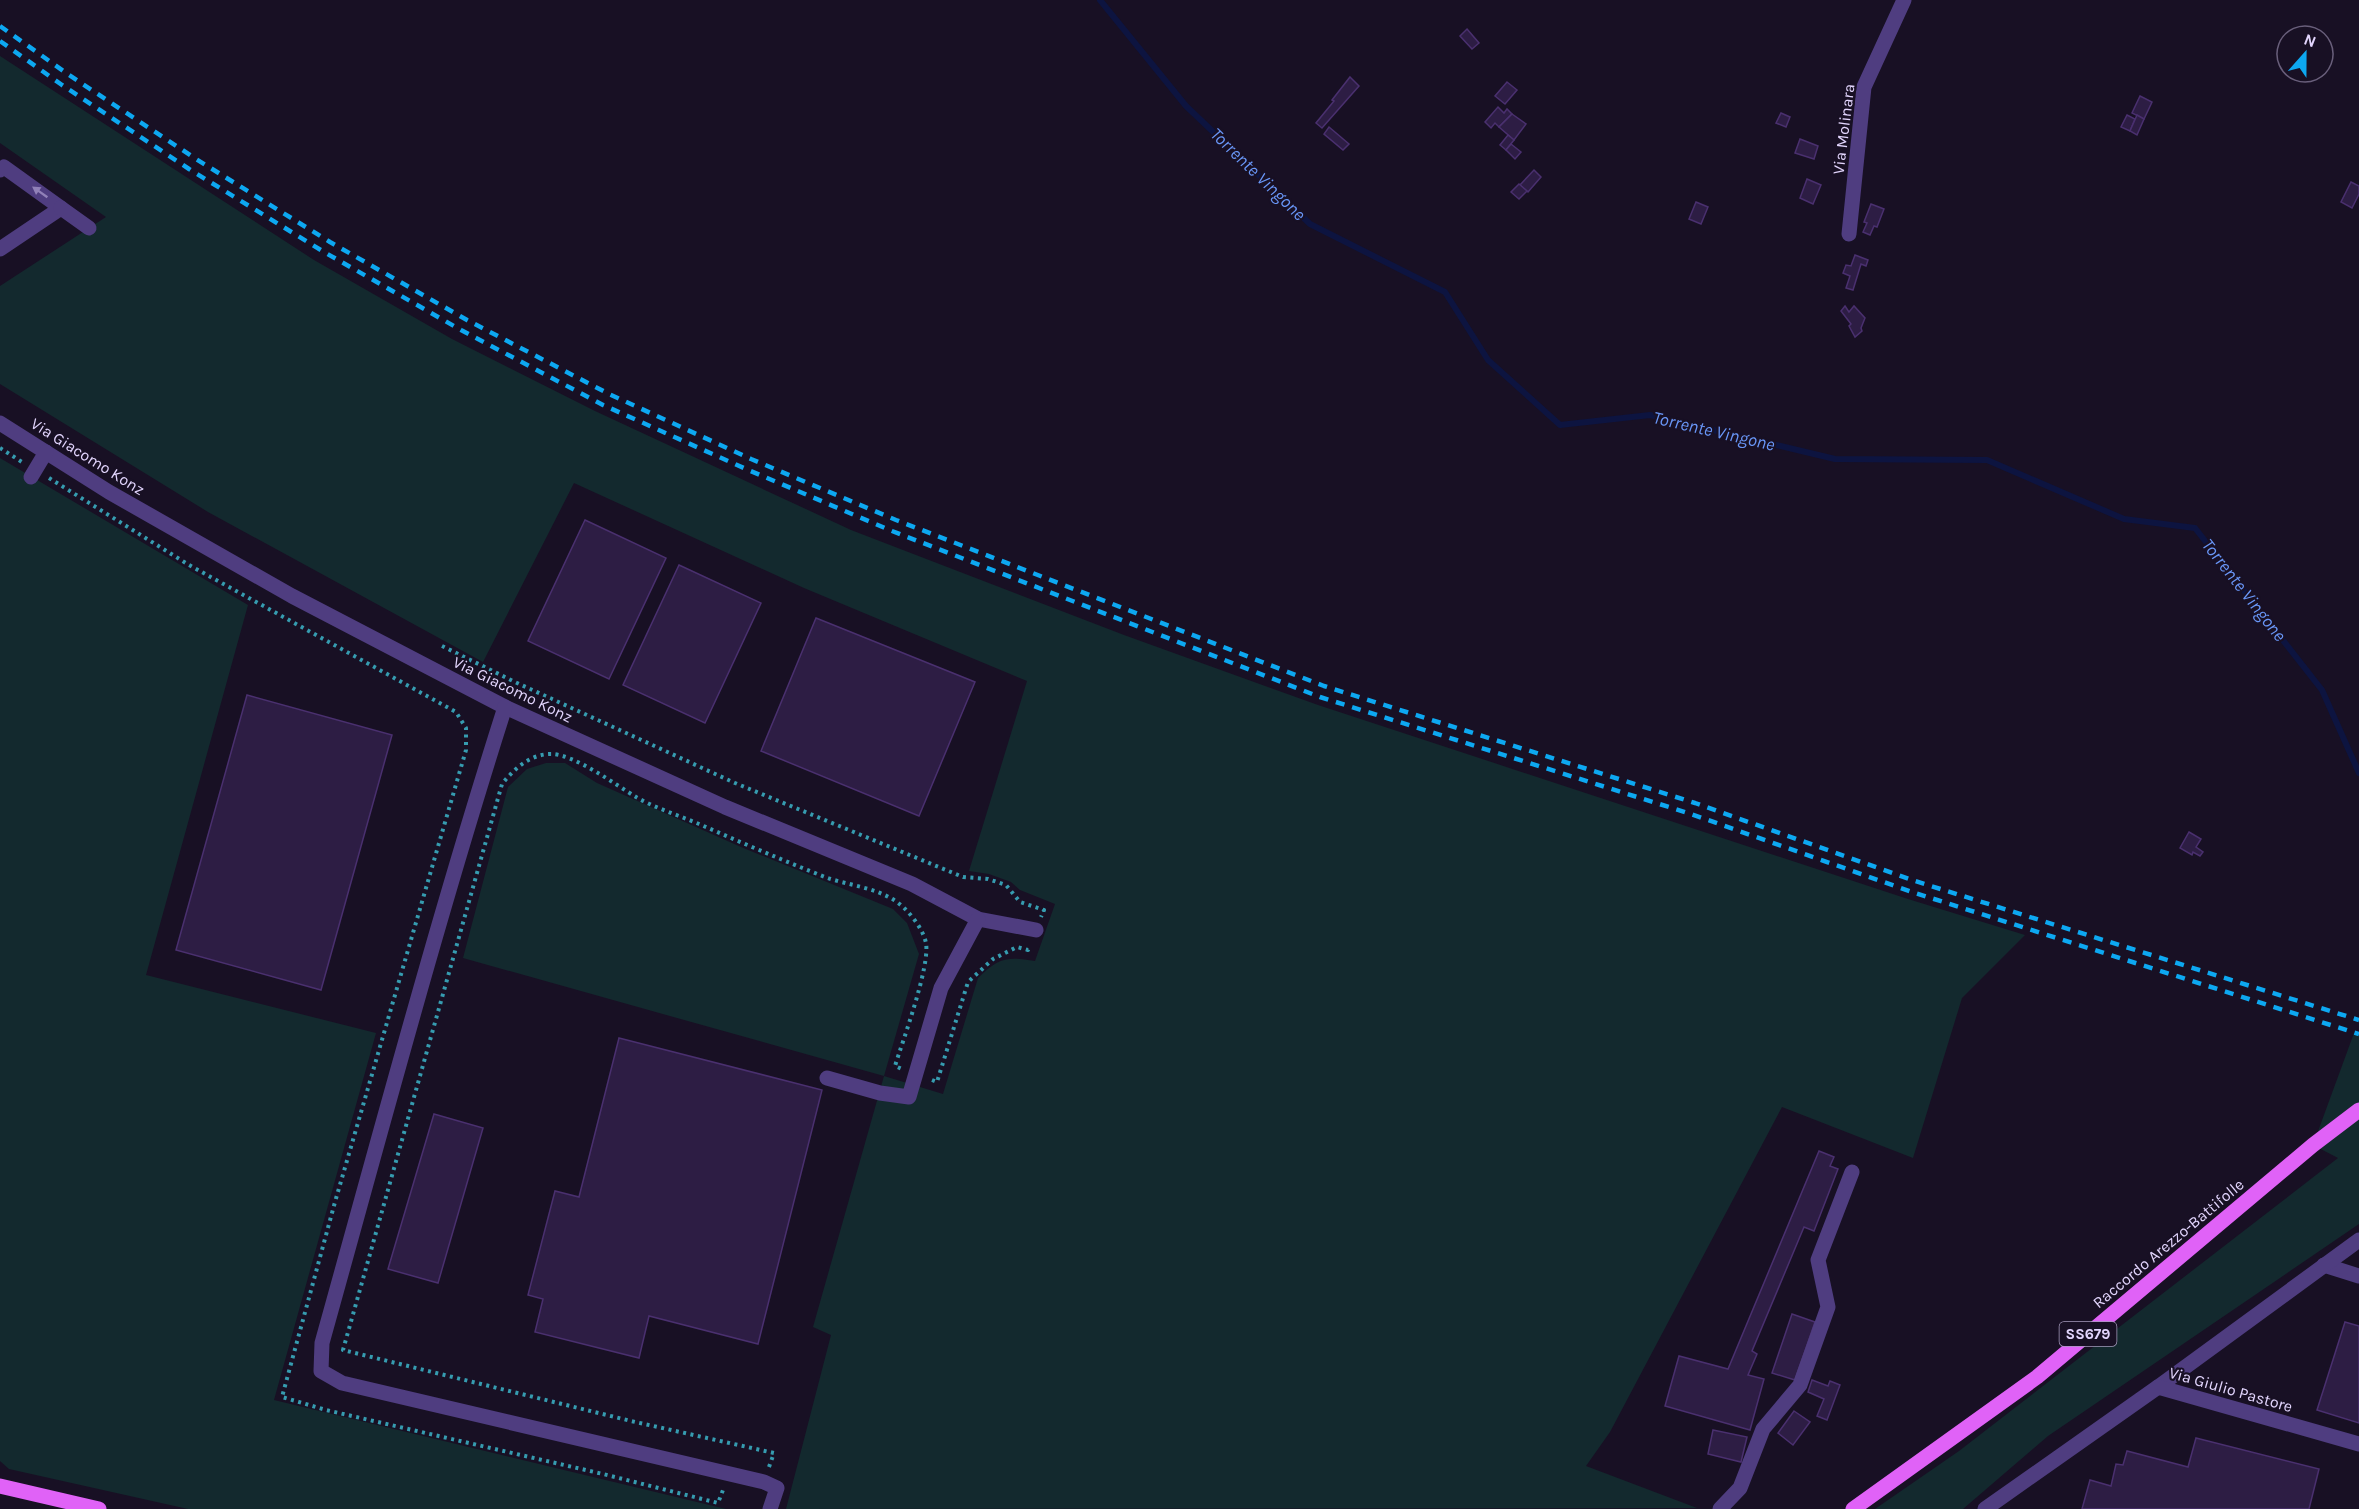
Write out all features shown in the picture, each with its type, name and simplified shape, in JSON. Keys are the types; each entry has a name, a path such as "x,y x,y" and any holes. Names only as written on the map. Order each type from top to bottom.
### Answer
{"main road":[{"name":"Raccordo Arezzo-Battifolle","path":"1853,1509 2037,1377 2313,1144 2359,1110"},
{"path":"4,1486 99,1509"}],"street":[{"name":"Via Molinara","path":"1850,234 1864,87 1904,0"},
{"path":"0,170 4,167 89,228"},
{"path":"0,249 61,208"},
{"name":"Via Giacomo Konz","path":"0,423 109,492 292,596 505,707 725,807 903,880 978,919 1036,930"},
{"path":"34,474 46,452"},
{"path":"505,707 476,796 322,1343 321,1371 342,1383 764,1482 777,1488 770,1509"},
{"path":"827,1078 880,1093 909,1097 940,988 978,919"},
{"path":"1720,1509 1740,1488 1763,1429 1800,1385 1828,1307 1818,1260 1852,1172"},
{"path":"2158,1387 2359,1240"},
{"path":"2324,1265 2359,1276"},
{"name":"Via Giulio Pastore","path":"1985,1509 2158,1387 2359,1444"}],"path":[{"path":"0,448 34,474 189,565 456,712 466,728 466,750 338,1191 282,1397 327,1410 718,1503 724,1486"},
{"path":"442,646 735,783 963,877 988,879 1006,885 1020,902 1044,910 1028,950 1017,947 993,959 968,982 937,1082 895,1066 925,965 926,942 914,920 895,901 871,890 846,885 739,841 636,796 617,783 571,760 552,754 533,758 513,769 502,784 343,1350 631,1421 774,1453 764,1482"}],"green space":[{"path":"0,56 314,260 452,339 595,411 851,530 1124,635 1318,705 1908,899 2025,935 1962,998 1913,1158 1782,1107 1610,1432 1586,1466 1697,1508 786,1509 831,1335 813,1327 884,1076 943,1094 978,978 991,966 1004,960 1035,961 1055,904 1020,890 1011,882 989,874 969,871 1027,681 804,588 574,483 483,662 208,512 0,384 0,286 106,217 0,143"},
{"path":"0,458 248,605 146,975 376,1033 274,1400 726,1509 188,1509 9,1469 0,1461"},
{"path":"546,763 565,763 597,783 741,847 893,909 907,923 919,954 884,1076 463,958 508,787 527,769"},
{"path":"2354,1033 2359,1034 2359,1224 2048,1436 1963,1509 1875,1509 1959,1451 2338,1158 2313,1145"}],"building":[{"path":"1467,29 1479,43 1472,49 1460,36"},
{"path":"1350,77 1359,86 1322,128 1316,123"},
{"path":"1507,82 1517,90 1505,104 1495,96"},
{"path":"2140,96 2152,102 2144,119 2132,113"},
{"path":"1498,107 1504,113 1507,109 1512,114 1499,127 1495,123 1491,128 1485,122"},
{"path":"1781,113 1790,117 1786,127 1776,123"},
{"path":"1512,114 1526,124 1514,140 1499,127"},
{"path":"2127,115 2135,119 2130,131 2121,127"},
{"path":"2137,115 2144,119 2137,135 2130,131"},
{"path":"1329,127 1349,144 1343,150 1324,134"},
{"path":"1508,135 1514,140 1506,150 1500,145"},
{"path":"1800,139 1818,146 1814,159 1795,153"},
{"path":"1511,144 1521,152 1515,159 1506,150"},
{"path":"1534,170 1541,177 1528,192 1520,185"},
{"path":"1807,179 1821,185 1813,204 1800,198"},
{"path":"2351,182 2359,186 2359,194 2352,208 2341,202"},
{"path":"1519,184 1527,191 1519,199 1511,192"},
{"path":"1696,202 1708,207 1701,224 1689,219"},
{"path":"1871,204 1884,209 1877,227 1874,226 1870,235 1863,232"},
{"path":"1855,255 1868,260 1866,266 1861,264 1853,290 1846,288 1850,276 1843,273 1846,265 1851,266"},
{"path":"1845,306 1849,312 1854,306 1865,318 1862,331 1855,337 1849,326 1851,324 1841,311"},
{"path":"585,520 666,558 609,679 528,641"},
{"path":"679,565 761,603 705,723 623,685"},
{"path":"816,618 975,682 919,816 761,751"},
{"path":"247,695 392,735 321,990 176,950"},
{"path":"2189,832 2201,839 2196,847 2203,852 2200,856 2193,852 2192,855 2180,848"},
{"path":"619,1038 822,1090 758,1344 649,1316 639,1358 535,1332 543,1299 528,1295 555,1191 579,1197"},
{"path":"434,1114 483,1128 438,1283 388,1269"},
{"path":"1819,1151 1834,1157 1830,1166 1838,1169 1814,1231 1804,1227 1752,1351 1757,1354 1748,1375 1764,1379 1750,1430 1665,1406 1679,1356 1728,1369"},
{"path":"1792,1314 1815,1322 1795,1380 1772,1373"},
{"path":"2345,1322 2359,1326 2359,1423 2317,1410"},
{"path":"1812,1380 1828,1386 1830,1381 1840,1385 1827,1420 1817,1416 1824,1399 1808,1392"},
{"path":"1794,1411 1810,1422 1793,1445 1778,1433"},
{"path":"1713,1430 1747,1437 1741,1462 1708,1454"},
{"path":"2196,1438 2319,1469 2309,1509 2082,1509 2090,1480 2111,1486 2116,1464 2123,1465 2127,1451 2188,1467"}],"waterway":[{"name":"Torrente Vingone","path":"1100,0 1186,106 1310,224 1445,292 1488,360 1560,425 1650,415 1835,459 1987,460 2124,519 2195,528 2322,690 2359,773"}],"railway":[{"path":"0,26 69,75 196,159 330,242 467,320 609,394 751,459 896,520 1324,686 1695,803 1915,881 2359,1020"},
{"path":"0,41 189,169 324,252 461,330 603,405 892,531 1320,697 1691,814 1912,892 2359,1034"}]}
